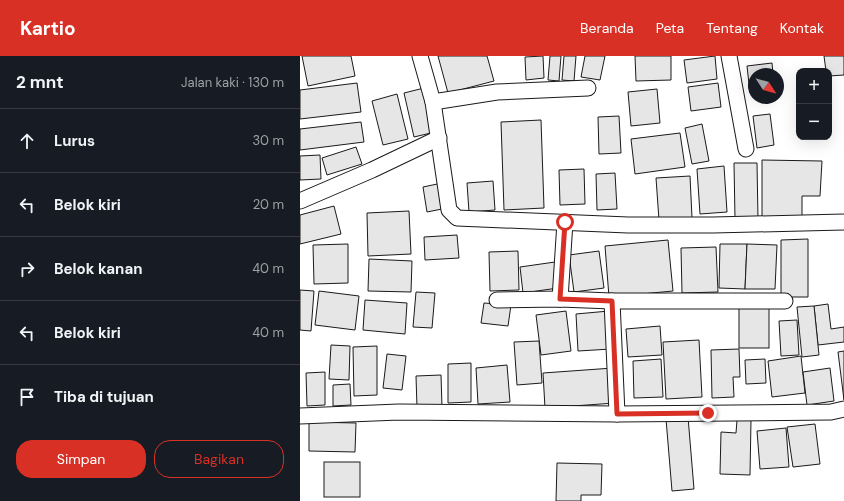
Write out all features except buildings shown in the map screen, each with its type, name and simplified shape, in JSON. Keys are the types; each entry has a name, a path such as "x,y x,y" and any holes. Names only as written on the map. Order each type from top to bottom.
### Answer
{"street":[{"path":"420,56 433,102 449,210 457,218 628,225 705,226 844,222"},
{"path":"729,56 746,149"},
{"path":"433,102 498,92 588,88"},
{"path":"300,201 372,170 439,138"},
{"path":"560,299 565,222"},
{"path":"496,300 560,299 612,301 785,301"},
{"path":"612,301 617,414"},
{"path":"300,416 399,412 617,414 831,412 844,409"}],"route":[{"path":"565,222 560,299 612,301 617,414 708,413"}]}
